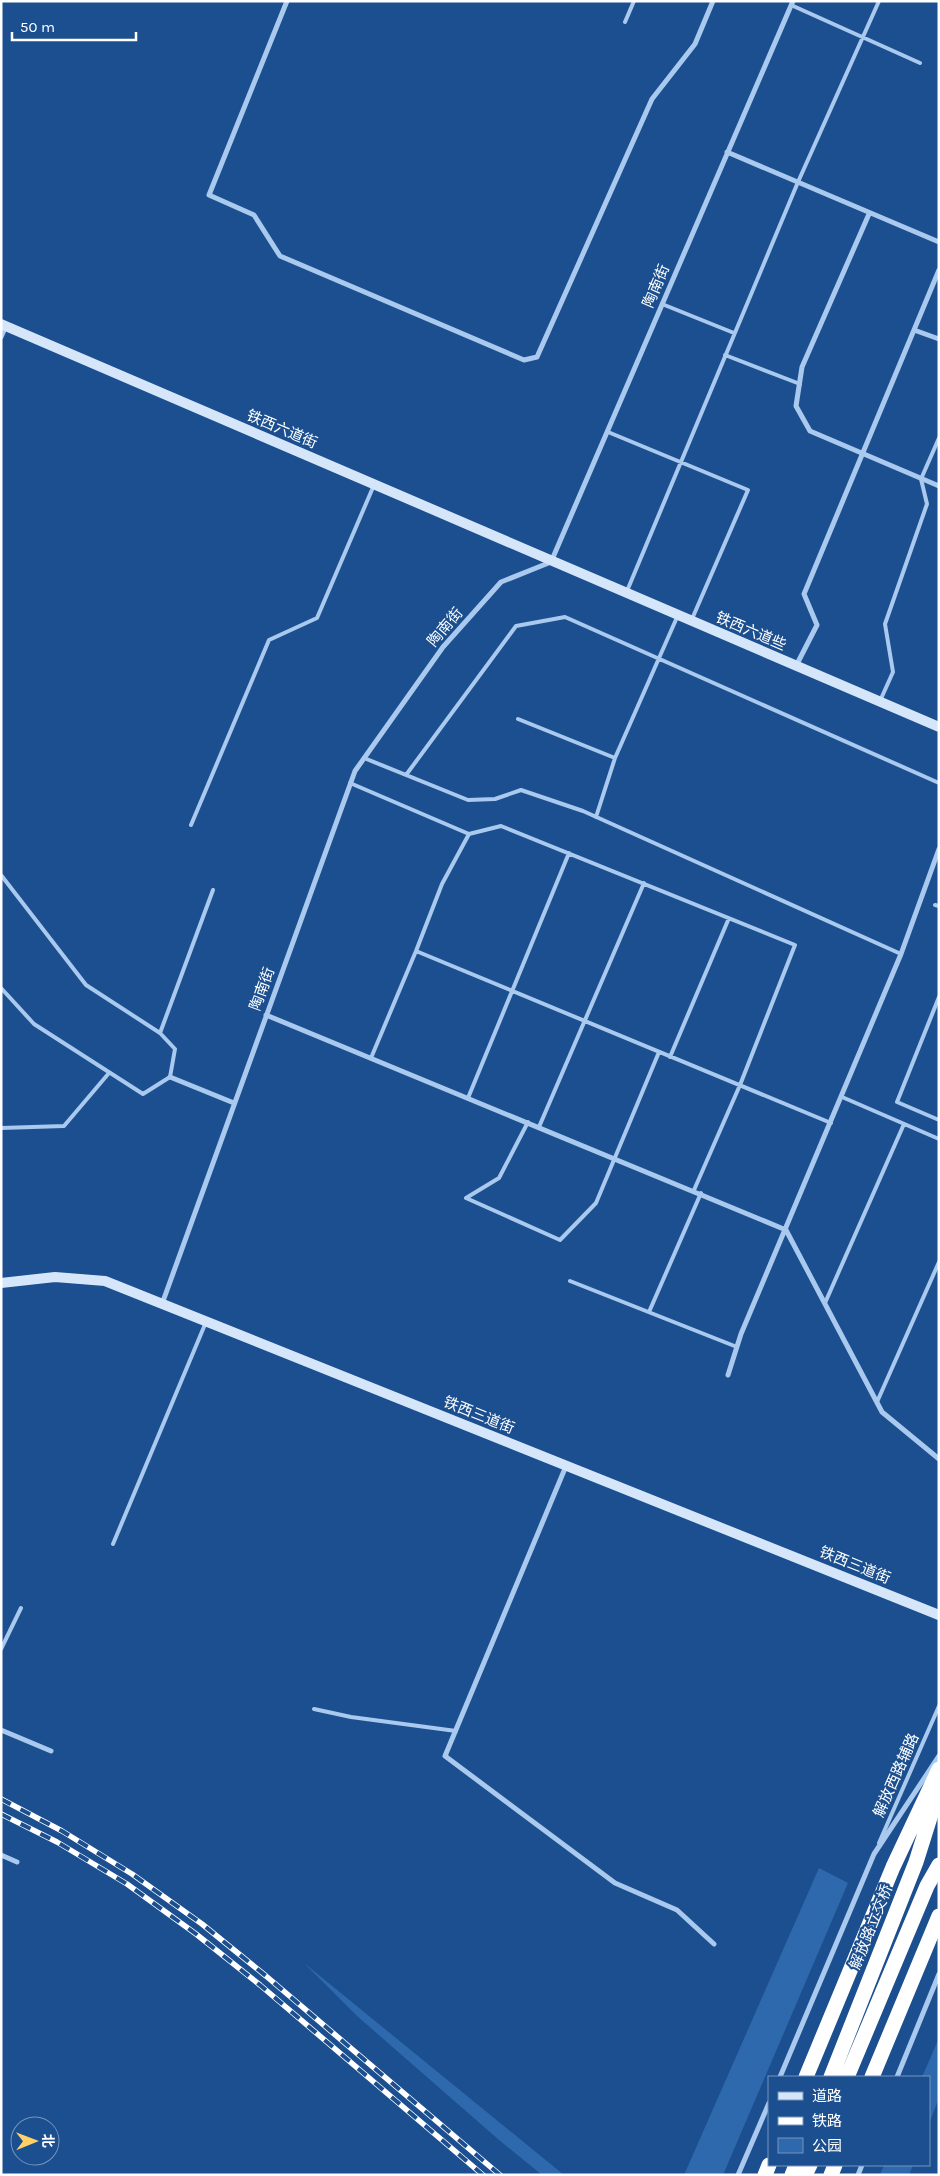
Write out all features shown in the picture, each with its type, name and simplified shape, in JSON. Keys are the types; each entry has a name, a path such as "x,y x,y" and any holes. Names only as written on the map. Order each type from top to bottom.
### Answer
{"highway":[{"path":"806,2076 893,1867 939,1769"},
{"name":"解放路立交桥","path":"831,2076 916,1862 939,1789"},
{"path":"846,2076 927,1886 939,1865"},
{"path":"872,2076 939,1916"}],"street":[{"path":"287,1 209,194 254,215 280,256 524,360 537,357 652,99 695,44 713,1"},
{"name":"陶南街","path":"162,1304 355,771 443,647 501,582 552,562 792,3"},
{"path":"727,152 869,214 939,242"},
{"path":"869,214 802,368 796,406 810,431 939,486"},
{"path":"796,666 817,625 804,594 939,270"},
{"path":"1,338 4,325"},
{"name":"铁西六道街","path":"4,325 552,562"},
{"path":"914,330 939,339"},
{"name":"铁西六道些","path":"552,562 939,727"},
{"path":"728,1375 737,1347 901,954 937,860 939,849"},
{"path":"266,1015 694,1190 786,1230 882,1412 938,1456"},
{"path":"170,1077 234,1103"},
{"name":"铁西三道街","path":"1,1283 55,1276 105,1282 939,1615"},
{"path":"567,1466 445,1756 615,1883 677,1910 714,1944"},
{"path":"1,1730 51,1751"},
{"path":"780,2076 874,1854 939,1756"},
{"path":"1,1855 17,1862"},
{"path":"897,2076 939,1974"},
{"path":"738,2175 768,2105"}],"lane":[{"path":"626,22 634,1"},
{"path":"626,593 798,182 879,1"},
{"path":"792,3 920,63"},
{"path":"662,304 734,333"},
{"path":"725,355 800,384"},
{"path":"608,432 748,490 691,621"},
{"path":"880,702 893,672 885,624 927,504 921,479 939,438"},
{"path":"191,825 269,640 317,618 374,485"},
{"path":"596,817 615,758 678,615"},
{"path":"406,775 516,626 564,617 939,783"},
{"path":"518,719 615,758"},
{"path":"364,758 468,800 495,799 521,790 596,817 901,954"},
{"path":"350,783 470,834 501,826 795,945 740,1085 694,1190"},
{"path":"371,1058 442,884 470,834"},
{"path":"468,1098 570,853"},
{"path":"1,876 86,985 160,1033 175,1049 170,1077 143,1094 34,1024 1,988"},
{"path":"539,1127 644,883"},
{"path":"160,1033 213,890"},
{"path":"670,1057 730,918"},
{"path":"416,951 831,1123"},
{"path":"939,997 897,1102 939,1120"},
{"path":"528,1122 499,1178 466,1198 560,1240 596,1203 659,1052"},
{"path":"1,1128 64,1126 109,1073"},
{"path":"842,1097 939,1139"},
{"path":"824,1303 904,1124"},
{"path":"648,1312 701,1193"},
{"path":"877,1402 937,1272 939,1262"},
{"path":"570,1281 737,1347"},
{"path":"113,1544 206,1322"},
{"path":"1,1649 21,1608"},
{"name":"解放西路辅路","path":"874,1854 939,1706"},
{"path":"314,1709 351,1717 456,1731"}],"green space":[{"path":"819,1868 848,1883 723,2175 684,2175"},
{"path":"304,1963 564,2175 542,2175 499,2140 357,2016"},
{"path":"939,2038 939,2098 930,2121 930,2076 922,2076"},
{"path":"884,2166 913,2166 909,2175 880,2175"}],"railway":[{"path":"1,1799 62,1831 132,1874 202,1924 500,2175"},
{"path":"1,1814 57,1842 127,1884 196,1934 260,1985 483,2175"}]}
